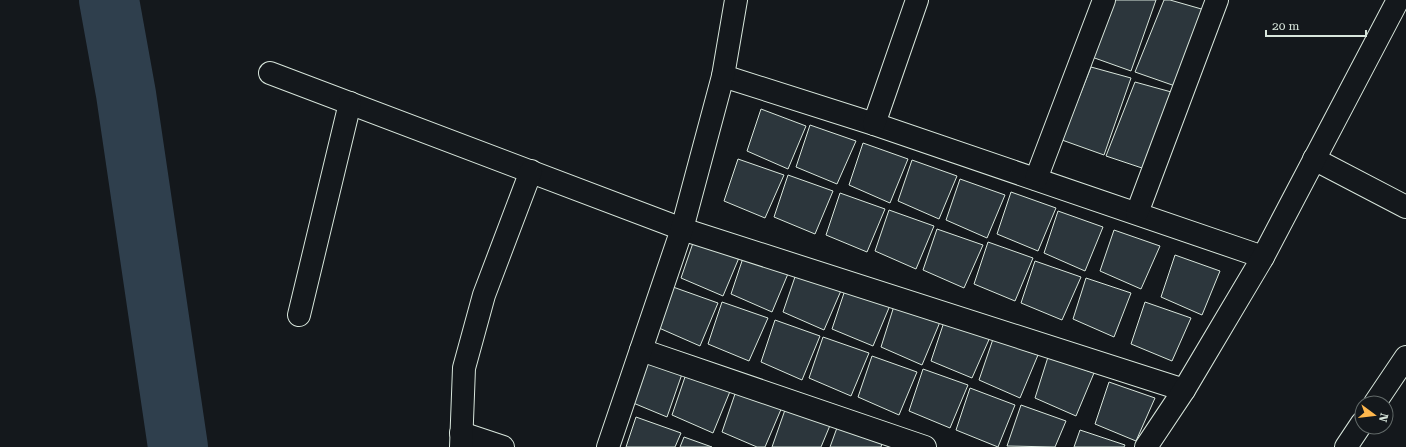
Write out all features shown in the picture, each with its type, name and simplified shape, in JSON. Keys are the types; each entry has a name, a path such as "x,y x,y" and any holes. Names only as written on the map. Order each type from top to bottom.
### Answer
{"street":[{"path":"608,447 682,229 722,76 736,0"},
{"path":"874,124 917,0"},
{"path":"1036,180 1104,0"},
{"path":"1137,213 1217,0"},
{"path":"1146,447 1184,390 1263,257 1398,0"},
{"path":"270,73 682,229 1184,390"},
{"path":"722,76 874,124 1263,257"},
{"path":"299,315 350,103"},
{"path":"1314,159 1406,207"},
{"path":"503,447 461,440 464,368 484,295 531,171"},
{"path":"641,350 925,447"},
{"path":"1380,395 1406,357"},
{"path":"1346,447 1354,435"}],"building":[{"path":"1111,0 1156,0 1131,71 1089,56"},
{"path":"1164,0 1170,0 1205,10 1178,87 1135,72"},
{"path":"1091,67 1131,78 1104,155 1062,140"},
{"path":"1135,82 1175,93 1148,170 1106,156"},
{"path":"761,109 806,126 788,169 747,151"},
{"path":"810,125 856,141 837,184 796,167"},
{"path":"863,143 908,159 890,203 849,185"},
{"path":"738,159 784,175 765,218 724,201"},
{"path":"912,160 957,176 939,219 898,201"},
{"path":"788,175 833,191 815,234 774,217"},
{"path":"960,179 1005,195 987,238 946,220"},
{"path":"1011,192 1056,208 1038,251 997,234"},
{"path":"840,193 885,209 867,252 826,235"},
{"path":"889,210 934,226 916,269 875,251"},
{"path":"1058,211 1103,227 1085,271 1044,253"},
{"path":"937,229 983,245 964,288 923,270"},
{"path":"1114,230 1160,246 1141,289 1100,271"},
{"path":"695,237 741,253 723,296 681,278"},
{"path":"988,242 1033,258 1015,301 974,284"},
{"path":"745,252 790,269 772,312 731,294"},
{"path":"1175,255 1220,271 1202,315 1161,297"},
{"path":"1035,261 1081,277 1062,320 1021,303"},
{"path":"797,271 843,286 824,330 783,312"},
{"path":"1086,278 1131,293 1114,337 1073,319"},
{"path":"673,287 718,303 700,346 659,328"},
{"path":"846,287 891,303 873,346 832,329"},
{"path":"722,302 768,318 749,361 708,344"},
{"path":"1145,302 1191,318 1172,361 1131,344"},
{"path":"894,306 940,322 922,365 881,347"},
{"path":"945,319 991,335 972,378 931,361"},
{"path":"775,320 820,336 802,380 761,362"},
{"path":"823,337 869,353 851,396 809,378"},
{"path":"993,339 1038,355 1020,398 979,380"},
{"path":"872,356 917,372 899,415 858,397"},
{"path":"1048,357 1094,373 1076,416 1035,398"},
{"path":"640,358 682,374 667,417 626,400"},
{"path":"923,369 968,385 950,428 909,411"},
{"path":"686,374 731,389 713,433 672,415"},
{"path":"1109,382 1155,398 1136,441 1095,424"},
{"path":"970,388 1015,405 998,447 956,430"},
{"path":"736,391 782,407 765,447 757,447 722,432"},
{"path":"1021,405 1066,421 1055,447 1007,446"},
{"path":"786,407 831,423 821,447 772,447"},
{"path":"636,417 681,433 675,447 626,447"},
{"path":"838,425 883,440 881,447 830,447"},
{"path":"1080,430 1125,445 1124,447 1074,447"},
{"path":"684,437 712,447 680,447"}],"waterway":[{"path":"109,0 126,94 178,447"}]}
